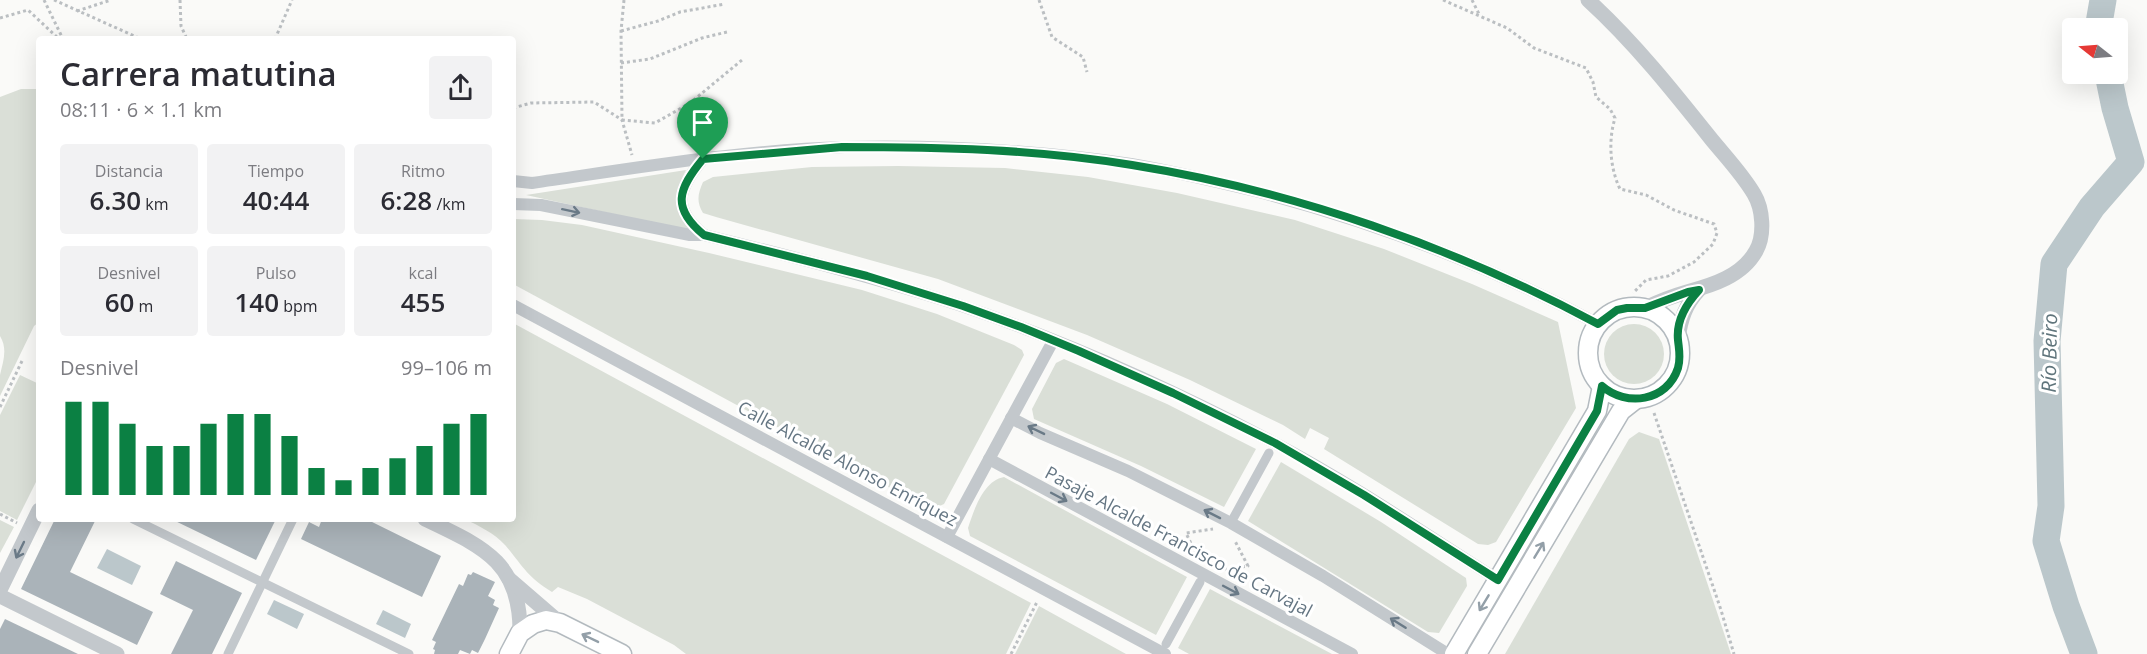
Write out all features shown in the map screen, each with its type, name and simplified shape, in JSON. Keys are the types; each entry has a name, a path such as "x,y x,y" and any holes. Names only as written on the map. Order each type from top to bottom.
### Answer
{"main road":[{"path":"1645,308 1662,316 1672,326 1678,338 1680,351 1678,368 1671,382 1659,392 1635,400 1620,398 1602,386 1591,369 1588,355 1590,342 1598,324 1617,310 1645,308"},
{"path":"1454,654 1597,411 1602,386"},
{"path":"1477,654 1621,411 1635,400"},
{"path":"509,654 520,633 533,624 546,620 560,623 622,654"}],"street":[{"path":"1588,0 1619,29 1689,110 1755,195 1763,224 1757,250 1727,278 1645,308"},
{"path":"516,189 532,183 703,159 831,148 918,147 1006,151 1131,164 1208,179 1288,200 1378,228 1448,253 1522,286 1598,324"},
{"path":"703,159 683,187 680,198 692,225 704,235"},
{"path":"516,181 532,183"},
{"path":"516,204 541,205 690,235 704,235 867,276 963,306 1053,341 1173,393 1275,443 1364,495 1498,580"},
{"path":"1678,338 1682,315 1691,298 1699,290"},
{"name":"Calle Alcalde Alonso Enríquez","path":"516,307 947,537 1165,649"},
{"path":"947,537 1053,341"},
{"name":"Pasaje Alcalde Francisco de Carvajal","path":"1011,418 1128,471 1231,523 1323,576 1448,654"},
{"path":"1234,517 1269,453"},
{"name":"Pasaje Alcalde Francisco de Carvajal","path":"989,459 1352,654"},
{"path":"0,590 36,516"},
{"path":"139,522 409,654"},
{"path":"228,654 292,522"},
{"path":"431,522 479,545 498,562 509,579 520,615 520,633"},
{"path":"509,579 560,623"},
{"path":"1165,649 1200,582"},
{"path":"0,596 117,654"}],"path":[{"path":"44,0 60,36"},
{"path":"54,0 134,36"},
{"path":"76,11 111,0"},
{"path":"180,0 181,26 186,36"},
{"path":"276,36 292,0"},
{"path":"624,0 621,30 622,120 633,160"},
{"path":"1039,0 1052,37 1083,57 1087,72"},
{"path":"1443,0 1507,28 1534,48 1586,68 1593,82 1596,97 1610,109 1615,118 1611,130 1611,155 1620,189 1646,195 1674,210 1714,224 1718,233 1713,244 1694,262 1668,276 1646,280 1633,293"},
{"path":"1472,0 1479,16"},
{"path":"621,30 658,21 680,12 725,4"},
{"path":"0,18 28,10 58,36"},
{"path":"621,63 650,59 702,38 727,32"},
{"path":"516,107 531,103 594,102 622,120 655,123 690,103 742,60"},
{"path":"0,407 22,361"},
{"path":"1654,413 1734,654"},
{"path":"0,514 19,524"},
{"path":"1199,561 1186,533 1216,529"},
{"path":"1216,570 1248,566 1233,538"},
{"path":"1011,654 1037,602"}],"shaded area":[{"path":"21,89 36,89 36,324 0,396 0,375 4,351 0,336 0,97"},
{"path":"812,167 1005,168 1088,177 1177,193 1295,220 1384,249 1558,322 1576,408 1496,542 1488,545 1478,544 1324,449 1329,438 1310,428 1305,439 1283,425 1190,380 1087,335 938,279 703,213 699,201 703,182 713,177"},
{"path":"686,170 679,187 677,202 681,215 691,231 526,195"},
{"path":"516,219 582,225 862,290 937,314 1022,350 1024,355 944,504 931,510 516,286"},
{"path":"1634,324 1655,333 1664,354 1655,375 1634,384 1613,375 1604,354 1613,333"},
{"path":"516,325 1031,603 1006,654 686,654 674,645 587,599 558,587 552,592 536,581 505,545 486,530 471,522 516,522"},
{"path":"1064,359 1167,404 1256,449 1224,507 1141,466 1034,419 1032,409 1056,363"},
{"path":"20,375 36,383 36,482 17,520 0,511 0,415"},
{"path":"1639,432 1659,439 1731,654 1505,654 1629,439"},
{"path":"1281,462 1381,522 1466,578 1467,586 1439,633 1428,632 1248,521"},
{"path":"1004,477 1187,577 1156,635 970,536 968,528 980,497 990,484"},
{"path":"0,520 14,527 0,553"},
{"path":"107,549 141,566 132,585 97,568"},
{"path":"1210,589 1332,654 1189,654 1178,648"},
{"path":"274,600 304,614 297,629 267,614"},
{"path":"1039,606 1126,654 1015,654"},
{"path":"383,610 411,624 405,638 376,624"}],"building":[{"path":"54,522 95,522 70,572 153,612 137,645 21,589"},
{"path":"177,522 275,522 256,560"},
{"path":"309,522 319,527 321,522 372,522 441,556 422,597 301,539"},
{"path":"176,561 242,593 212,654 171,654 193,610 160,594"},
{"path":"473,572 495,582 488,596 495,600 493,605 499,608 485,639 478,653 472,650 470,654 460,650 458,654 434,654 433,649 436,642 432,640 459,584 463,586 468,574 471,575"},
{"path":"5,619 78,654 0,654 0,629"}],"waterway":[{"name":"Río Beiro","path":"2100,18 2103,0"},
{"name":"Río Beiro","path":"2084,654 2046,541 2051,506 2047,341 2054,264 2092,207 2131,162 2110,84"}],"route":[{"path":"842,147 918,147 1006,151 1131,164 1208,179 1299,203 1378,228 1448,253 1522,286 1598,324 1617,310 1645,308 1663,300 1699,290 1691,298 1682,315 1678,338 1680,351 1678,368 1671,382 1659,392 1635,400 1620,398 1609,393 1602,386 1597,411 1498,580 1364,495 1275,443 1173,393 1079,351 963,306 867,276 704,235 692,225 680,198 683,187 703,159 842,147"}]}
